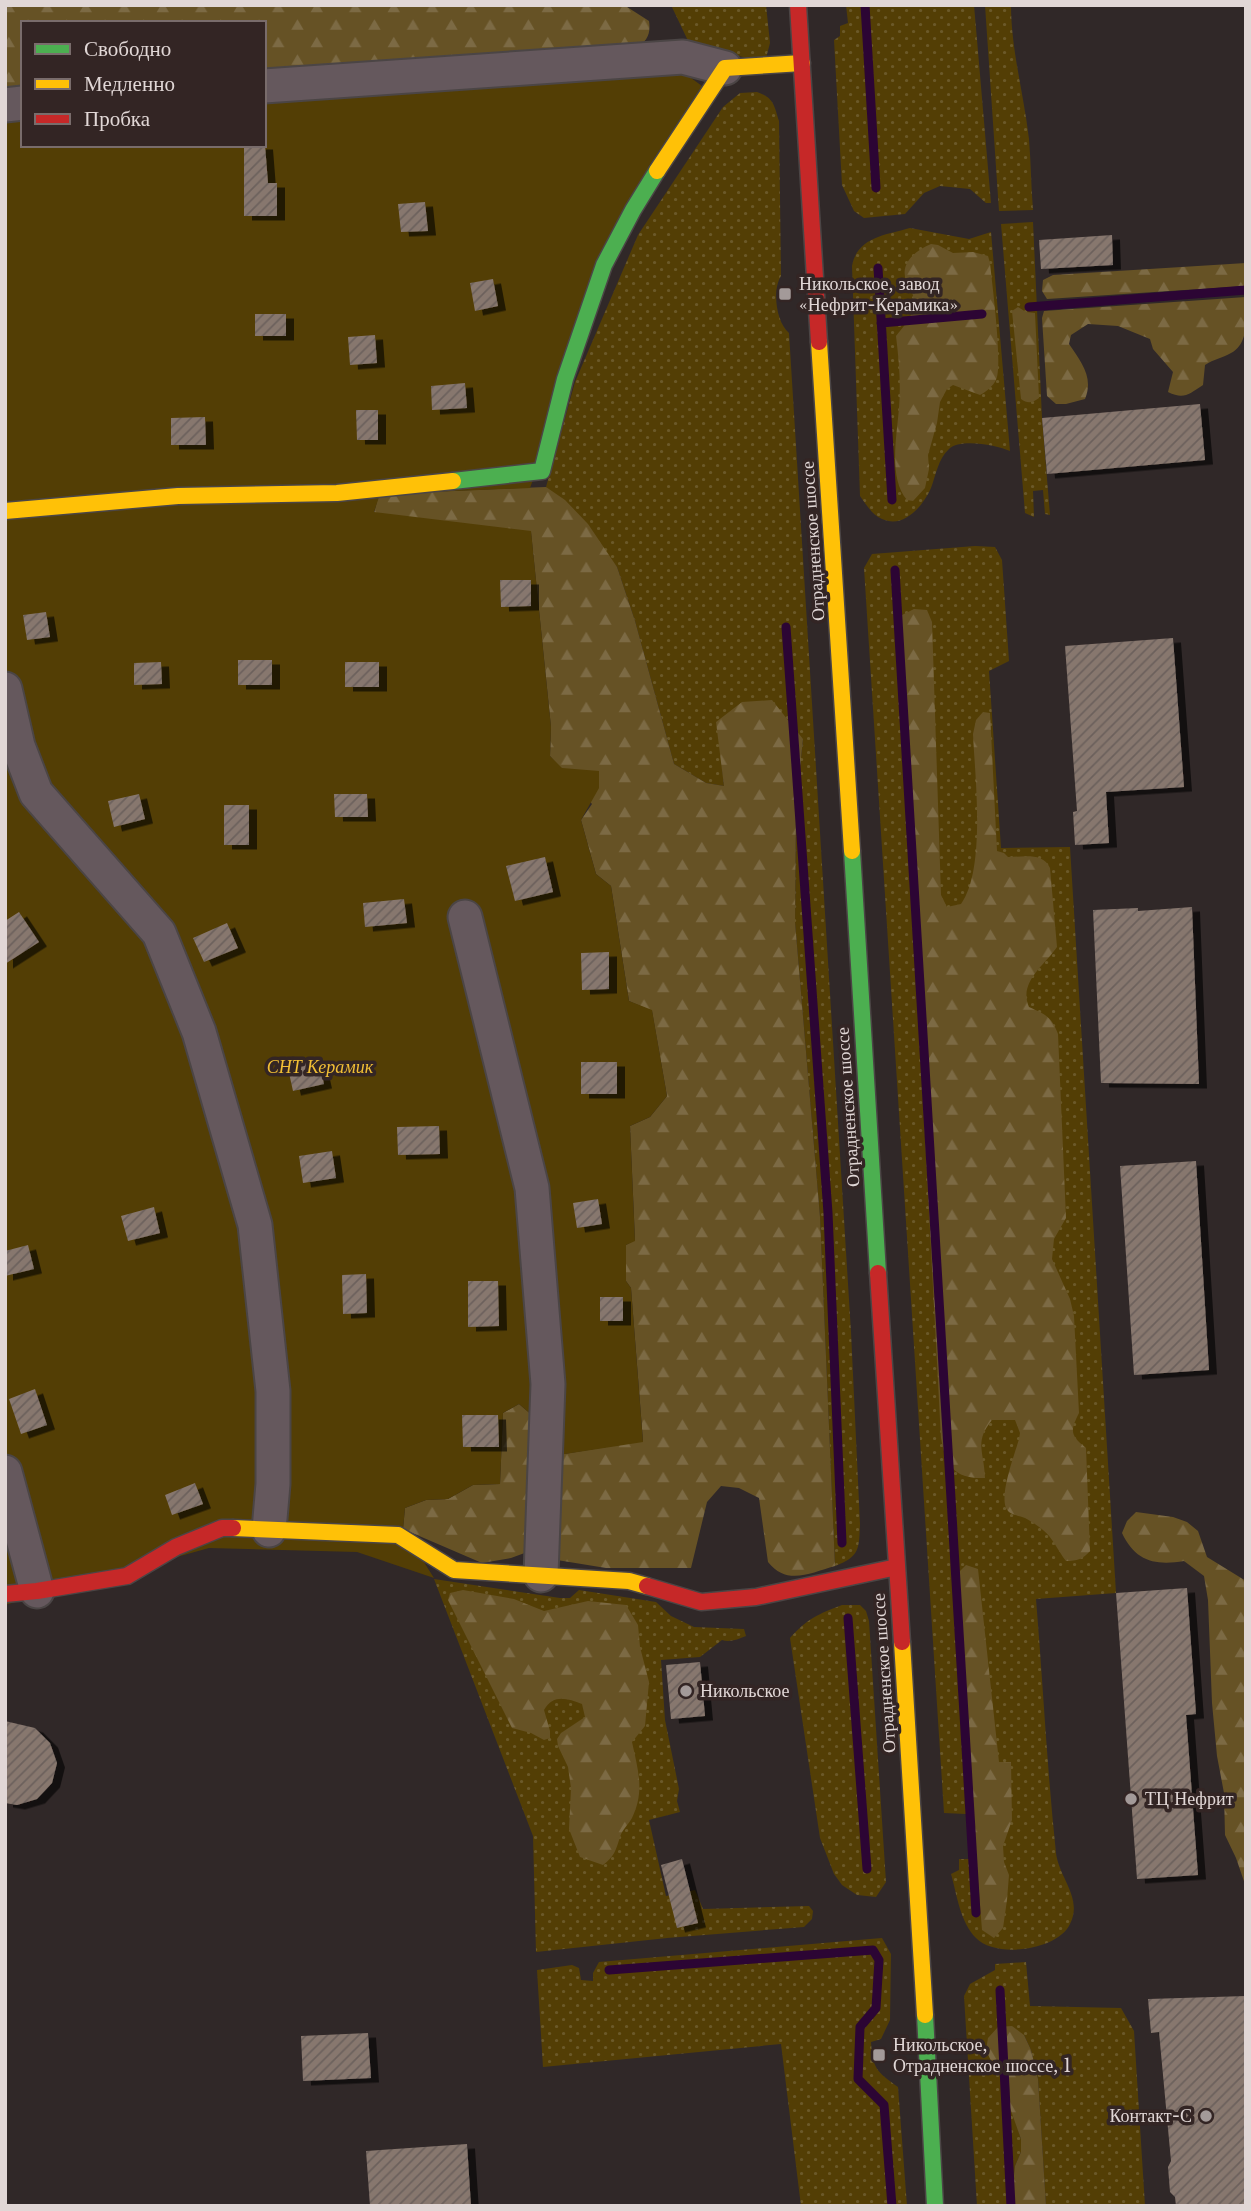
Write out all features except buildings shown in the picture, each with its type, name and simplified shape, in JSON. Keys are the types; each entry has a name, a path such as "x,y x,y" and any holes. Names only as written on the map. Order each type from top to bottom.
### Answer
{"main road":[{"name":"Отрадненское шоссе","path":"798,5 935,2206"},
{"path":"5,511 178,496 337,493 542,471 565,379 604,265 633,210 671,148 725,68 802,63"},
{"path":"21,1592 127,1576 176,1547 222,1528 398,1535 454,1570 629,1581 701,1602 756,1597 897,1566"}],"street":[{"path":"266,86 683,57 725,68"},
{"path":"5,689 18,746 36,793 159,933 199,1032 255,1225 273,1391 270,1530"},
{"path":"465,917 532,1188 548,1384 541,1575"},
{"path":"5,1472 21,1592"}],"green space":[{"path":"5,5 624,5 649,21 649,33 636,49 266,74 266,21 21,21 21,90 5,91"},
{"path":"671,5 766,5 770,43 765,62 690,45"},
{"path":"846,5 974,5 991,203 986,203 970,189 940,186 924,193 905,214 864,218 854,211 842,185 834,40 840,36 840,26 848,23"},
{"path":"985,5 1011,5 1013,39 1029,139 1033,210 999,211"},
{"name":"СНТ Керамик","path":"683,72 702,86 649,166 530,488 380,494 374,512 531,531 551,727 550,756 562,768 599,771 599,788 581,820 596,874 611,886 629,1001 652,1010 667,1096 650,1117 630,1126 635,1241 626,1245 626,1281 631,1288 643,1442 552,1456 533,1416 519,1404 503,1413 500,1484 473,1485 448,1499 426,1500 405,1508 403,1529 434,1578 357,1552 209,1548 5,1605 5,91 21,90 21,147 266,147 266,74"},
{"path":"757,92 770,100 779,121 781,276 776,297 778,314 789,333 851,1332 859,1539 854,1555 835,1566 820,1217 795,922 796,806 803,739 721,756 724,786 706,783 674,764 635,621 617,567 546,487 575,382 638,235 723,107 740,93"},
{"path":"1033,222 1042,418 1050,515 1045,514 1043,490 1033,491 1034,517 1025,513 1001,224"},
{"path":"910,228 969,239 991,232 1010,451 979,444 954,446 942,457 931,488 918,508 905,518 890,521 875,515 860,496 852,266 855,256 866,243 882,235"},
{"path":"931,244 953,253 973,252 988,256 996,324 998,372 993,384 980,395 953,385 947,389 940,402 928,455 929,469 925,488 913,501 907,500 897,480 896,443 900,390 896,336 908,321 914,302 905,276 906,265 916,252"},
{"path":"1246,263 1246,286 1047,299 1042,291 1043,280 1053,275"},
{"path":"1246,297 1246,328 1241,343 1231,353 1205,365 1203,385 1190,393 1178,396 1168,392 1173,372 1153,349 1150,339 1118,326 1088,324 1071,335 1069,344 1087,377 1085,399 1056,404 1047,396 1042,318 1044,311"},
{"path":"1018,307 1035,313 1039,398 1030,402 1021,399 1012,311"},
{"path":"546,487 565,500 588,524 617,567 635,621 674,764 706,783 724,786 716,722 742,702 772,700 803,739 796,806 795,922 820,1217 835,1566 808,1574 783,1574 768,1562 759,1498 739,1488 721,1486 707,1502 691,1568 606,1568 557,1560 552,1456 643,1441 631,1288 626,1281 626,1245 635,1240 630,1126 650,1117 667,1096 652,1011 629,1001 611,886 596,874 581,820 592,804 550,756 551,727 531,532 374,513 379,494"},
{"path":"975,546 995,547 1002,560 1009,661 989,671 1001,848 1070,847 1116,1593 1036,1599 1056,1853 1074,1905 1070,1924 1063,1933 1040,1945 1011,1950 985,1944 976,1938 966,1924 951,1874 959,1870 959,1859 970,1859 966,1814 944,1813 864,568 872,554"},
{"path":"914,609 927,610 932,622 941,895 947,907 961,904 974,869 977,797 973,734 976,720 983,712 990,713 997,851 1008,857 1038,857 1050,868 1057,947 1034,974 1027,990 1027,998 1029,1007 1047,1017 1058,1034 1066,1218 1054,1239 1052,1259 1070,1299 1074,1316 1079,1413 1073,1432 1086,1448 1090,1551 1073,1561 1066,1561 1043,1530 1025,1518 1009,1512 1006,1507 1005,1488 1020,1433 1015,1420 992,1420 986,1428 981,1447 985,1478 966,1476 954,1469 946,1457 941,1438 898,628 902,615"},
{"path":"519,1404 533,1416 530,1551 511,1558 482,1563 403,1529 405,1508 426,1500 448,1499 473,1485 500,1484 503,1413"},
{"path":"1136,1512 1173,1517 1187,1522 1198,1531 1207,1557 1246,1581 1246,1887 1225,1835 1224,1793 1212,1703 1208,1600 1204,1576 1184,1561 1155,1562 1133,1550 1122,1533 1127,1521"},
{"path":"966,1565 978,1569 999,1762 1011,1762 1012,1820 1003,1846 1004,1862 1009,1875 1007,1900 1003,1928 994,1938 982,1930 955,1587 957,1574"},
{"path":"434,1579 560,1598 570,1598 579,1590 656,1602 671,1616 694,1627 744,1629 746,1636 731,1641 722,1640 700,1657 661,1660 665,1720 679,1789 677,1801 680,1812 649,1820 666,1896 695,1890 703,1909 809,1906 813,1911 812,1919 804,1927 536,1952 533,1836"},
{"path":"463,1590 514,1599 544,1611 588,1601 626,1605 638,1625 640,1647 649,1682 645,1726 632,1742 639,1780 638,1799 632,1818 621,1834 614,1853 603,1865 580,1857 569,1829 571,1788 568,1767 557,1739 561,1733 585,1717 582,1704 556,1699 548,1705 544,1710 550,1738 544,1740 512,1728 448,1600 450,1593"},
{"path":"842,1605 860,1605 866,1611 869,1621 886,1882 876,1897 857,1895 842,1885 834,1874 820,1838 790,1638 813,1618"},
{"path":"882,1938 891,1954 890,2020 881,2039 871,2042 877,2069 898,2087 907,2206 801,2206 781,2044 543,2067 537,1970 572,1965 579,1968 581,1980 593,1981 593,1973 599,1962"},
{"path":"1026,1962 1030,2006 1121,2008 1134,2031 1145,2206 1046,2206 1038,2079 1031,2050 1024,2035 992,2063 1009,2083 1011,2108 1021,2139 1021,2152 1015,2166 1015,2206 977,2206 964,1996 970,1984 995,1970 995,1964"},
{"path":"1012,2026 1024,2035 1031,2050 1038,2079 1046,2206 1015,2206 1013,2185 1015,2166 1021,2152 1021,2139 1010,2108 1009,2083 992,2063 986,2050 988,2038 998,2027"}],"waterway":[{"path":"865,5 876,188"},
{"path":"878,268 892,500"},
{"path":"1029,307 1246,290"},
{"path":"881,323 982,314"},
{"path":"895,570 976,1913"},
{"path":"786,627 828,1213 842,1543"},
{"path":"848,1618 867,1869"},
{"path":"609,1970 873,1950 879,1960 876,2008 860,2027 858,2079 884,2105 892,2206"},
{"path":"1000,1990 1011,2206"}],"traffic: fast":[{"path":"453,481 542,471 565,379 604,265 657,171"},
{"path":"852,851 878,1273"},
{"path":"925,2015 935,2206"}],"traffic: slow":[{"path":"657,171 725,68 802,63"},
{"path":"819,342 852,851"},
{"path":"5,511 178,496 337,493 453,481"},
{"path":"233,1528 398,1535 454,1570 629,1581 647,1586"},
{"path":"902,1642 925,2015"}],"traffic: jam":[{"path":"798,5 819,342"},
{"path":"878,1273 902,1642"},
{"path":"5,1594 127,1576 176,1547 222,1528 233,1528"},
{"path":"647,1586 701,1602 756,1597 897,1567"}],"place":[{"name":"Никольское, завод «Нефрит-Керамика»","path":"785,294"},
{"name":"Никольское","path":"686,1691"},
{"name":"ТЦ Нефрит","path":"1131,1799"},
{"name":"Никольское, Отрадненское шоссе, 1","path":"879,2055"},
{"name":"Контакт-С","path":"1206,2116"}]}
